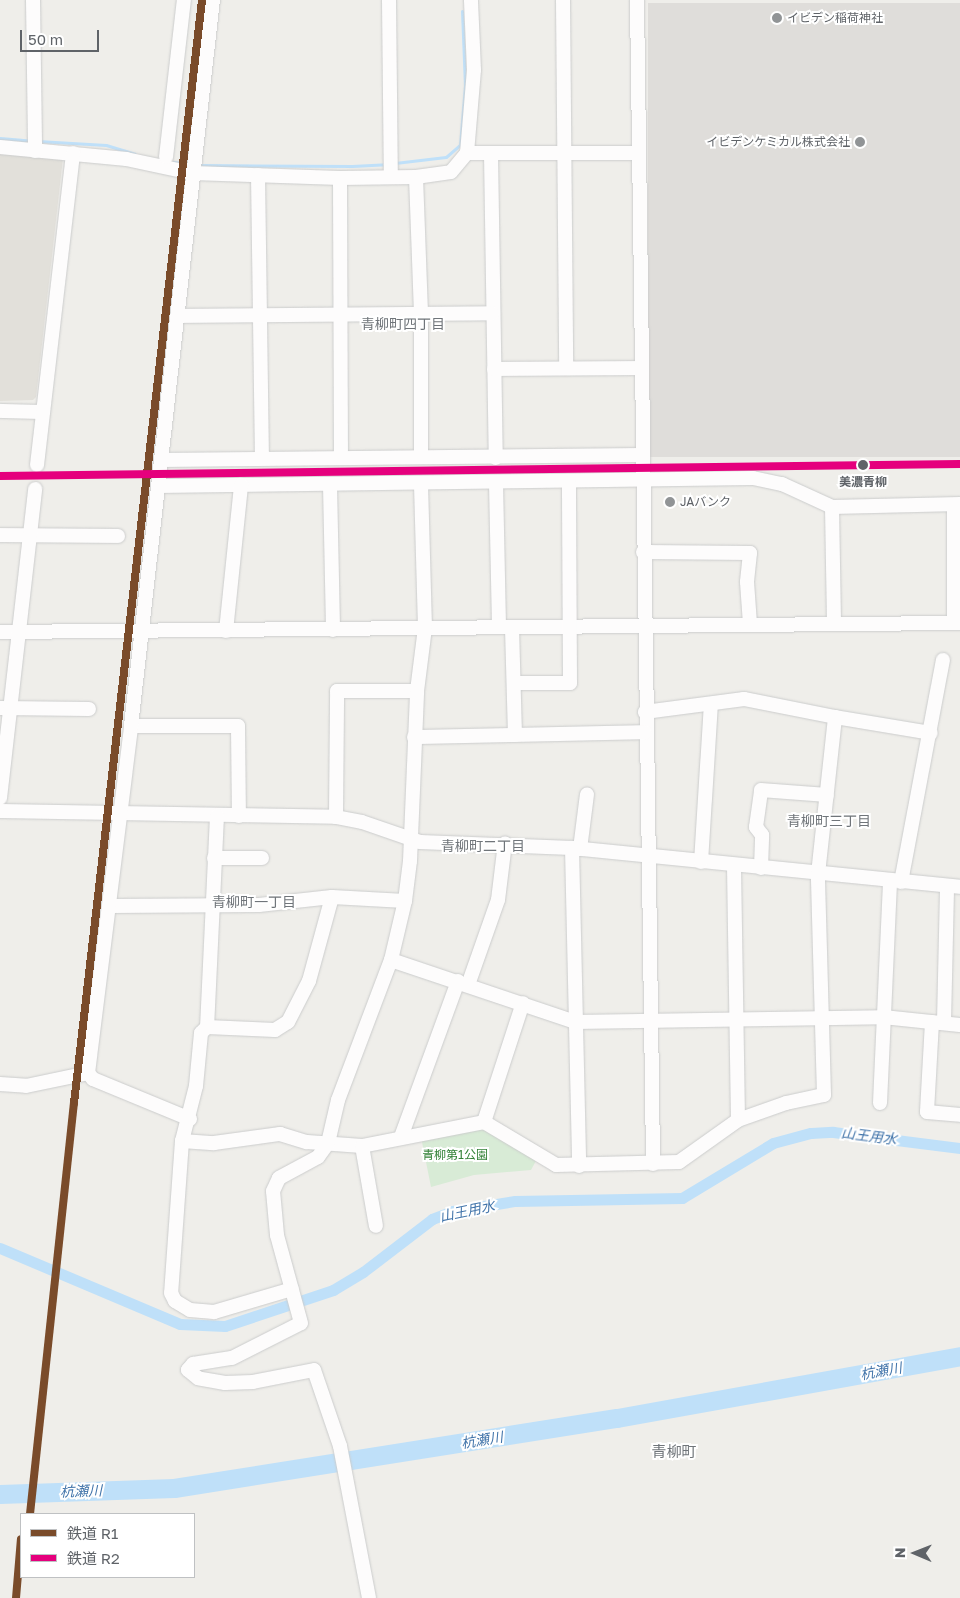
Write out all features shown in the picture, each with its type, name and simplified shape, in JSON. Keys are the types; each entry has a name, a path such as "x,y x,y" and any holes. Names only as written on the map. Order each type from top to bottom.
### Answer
{"street":[{"path":"33,0 35,143"},
{"path":"166,158 184,0"},
{"path":"190,1119 93,1079 88,1072 131,726 140,632 213,0"},
{"path":"389,0 391,168"},
{"path":"0,147 35,143 73,153 126,159 192,174 340,178 391,168 416,177 451,172 467,154 474,70 472,0"},
{"path":"563,0 566,367"},
{"path":"637,0 643,626 653,1164"},
{"path":"37,465 73,153"},
{"path":"467,154 637,153"},
{"path":"491,154 492,313 496,458"},
{"path":"258,175 262,458"},
{"path":"416,177 421,314 421,457"},
{"path":"340,178 342,315 341,458"},
{"path":"177,316 492,313"},
{"path":"494,369 566,367 640,368"},
{"path":"0,411 42,412"},
{"path":"161,460 642,455"},
{"path":"0,632 957,623 957,504 832,507 782,484 753,478 496,483 158,486"},
{"path":"514,683 570,683 569,482"},
{"path":"369,1598 340,1446 314,1370 253,1382 225,1383 198,1378 188,1370 193,1364 232,1358 301,1323 277,1235 273,1191 279,1178 318,1157 328,1143 338,1100 392,960 405,901 411,839 417,691 425,628 421,483"},
{"path":"496,483 506,628 514,683 515,734"},
{"path":"226,631 241,485"},
{"path":"330,485 333,630"},
{"path":"0,798 6,708 18,632 35,489"},
{"path":"832,507 834,624"},
{"path":"0,535 118,536"},
{"path":"643,552 750,553 746,582 750,624"},
{"path":"880,1103 883,1017 896,882 931,733 943,660"},
{"path":"336,818 337,691 417,691"},
{"path":"645,712 744,699 931,733"},
{"path":"701,862 711,704"},
{"path":"6,708 89,709"},
{"path":"182,1141 214,1143 280,1134 307,1142 362,1146 484,1122 546,1161 556,1165 653,1164 678,1162 738,1120 786,1103 824,1095 818,874 836,717"},
{"path":"131,726 238,726 239,816"},
{"path":"414,737 645,732"},
{"path":"760,868 762,835 756,827 761,790 827,795"},
{"path":"578,1166 575,1022 576,849 587,794"},
{"path":"0,811 336,818 362,822 411,839 505,843 576,849 896,882 954,886 927,1112 960,1115"},
{"path":"217,816 210,906 207,1027 202,1033 190,1119 182,1141 171,1293 175,1302 190,1310 214,1312 294,1297"},
{"path":"401,1137 498,900 505,843"},
{"path":"214,858 262,858"},
{"path":"734,866 738,1120"},
{"path":"110,906 259,905 332,897 405,901"},
{"path":"207,1027 275,1030 288,1022 309,981 332,897"},
{"path":"392,960 575,1022 883,1017 960,1024"},
{"path":"484,1122 523,1003"},
{"path":"0,1084 26,1086 88,1072"},
{"path":"362,1146 376,1226"}],"shaded area":[{"path":"648,3 960,3 960,457 648,457"},
{"path":"0,152 63,158 36,397 33,400 0,401"}],"green space":[{"name":"青柳第1公園","path":"484,1125 537,1159 531,1170 474,1175 431,1187 421,1137"}],"waterway":[{"path":"395,163 446,157 460,145 465,86 462,11"},
{"path":"0,138 32,141"},
{"path":"38,141 106,145 135,154"},
{"path":"173,162 192,164"},
{"path":"198,165 352,166 386,164"},
{"name":"山王用水","path":"0,1248 180,1324 225,1326 333,1290 363,1272 432,1219 453,1211 515,1201 682,1198 773,1143 811,1133 833,1132 960,1148"},
{"name":"杭瀬川","path":"0,1494 174,1488 617,1418 960,1356"}],"railway":[{"path":"0,476 960,464"}],"rail line":[{"name":"R1","path":"30,1513 74,1103 202,0"},
{"name":"R2","path":"0,476 960,464"},
{"name":"R1","path":"16,1598 20,1551"}],"place":[{"name":"イビデン稲荷神社","path":"777,18"},
{"name":"イビデンケミカル株式会社","path":"860,142"},
{"name":"美濃青柳","path":"863,465"},
{"name":"JAバンク","path":"670,502"}],"district":[{"name":"青柳町四丁目","path":"403,324"},
{"name":"青柳町三丁目","path":"829,821"},
{"name":"青柳町二丁目","path":"483,846"},
{"name":"青柳町一丁目","path":"254,902"},
{"name":"青柳町","path":"674,1452"}]}
